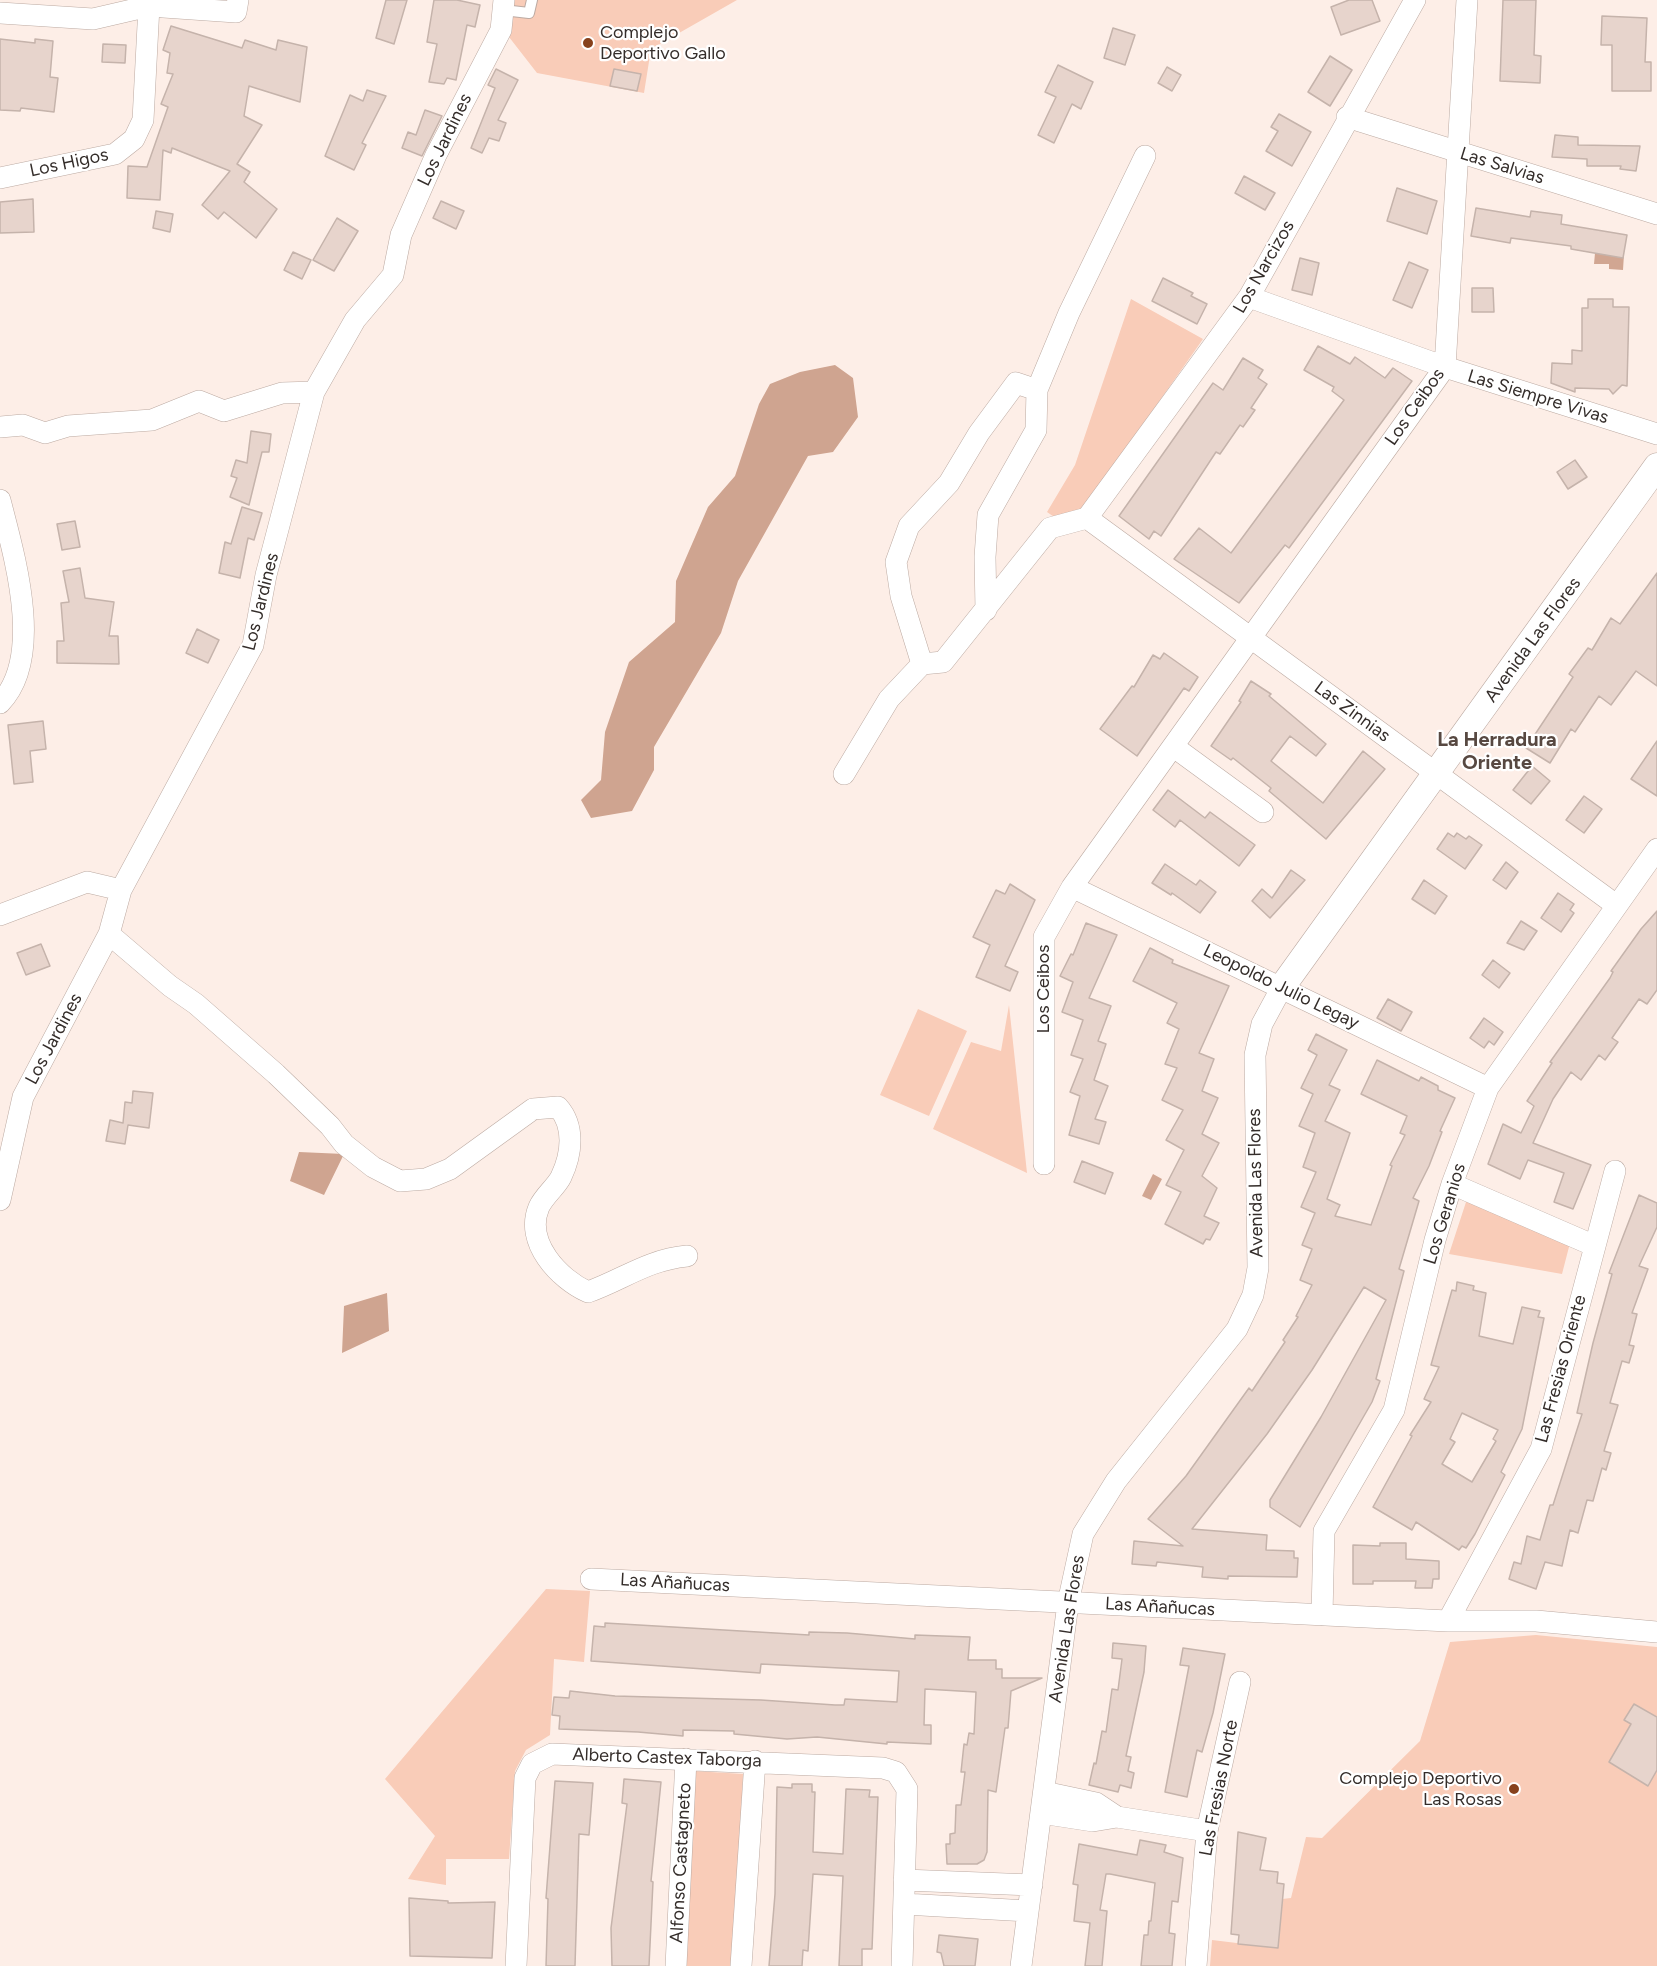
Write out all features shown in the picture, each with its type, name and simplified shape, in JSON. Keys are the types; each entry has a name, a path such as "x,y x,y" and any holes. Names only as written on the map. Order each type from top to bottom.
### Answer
{"street":[{"name":"Los Narcizos","path":"1087,518 1250,297 1347,117 1415,0"},
{"name":"Los Ceibos","path":"1044,1164 1044,937 1072,887 1444,367 1467,0"},
{"path":"0,13 93,19 147,3 237,6"},
{"name":"Los Higos","path":"0,178 115,154 129,145 140,130 143,120 147,3"},
{"name":"Los Jardines","path":"0,1200 6,1147 23,1097 109,934 121,890 253,645 266,575 314,393 355,320 393,275 401,235 436,155 501,30 503,5"},
{"name":"Las Salvias","path":"1347,117 1657,214"},
{"path":"986,610 985,557 988,515 1036,430 1037,390 1074,303 1145,156"},
{"name":"Las Siempre Vivas","path":"1250,297 1444,367 1657,434"},
{"path":"922,664 901,596 896,562 909,526 949,483 979,433 1016,383 1037,390"},
{"path":"0,427 23,425 45,433 68,426 152,420 199,401 224,411 282,393 314,393"},
{"name":"Avenida Las Flores","path":"1021,1966 1068,1603 1083,1534 1098,1507 1237,1329 1253,1295 1258,1268 1254,1055 1262,1024 1282,987 1657,466"},
{"path":"0,500 14,553 24,643 18,675 0,703"},
{"path":"844,774 889,699 922,664 943,662 1050,528 1087,518"},
{"name":"Las Zinnias","path":"1087,518 1616,905"},
{"path":"1174,747 1263,812"},
{"name":"Los Geranios","path":"1322,1615 1324,1531 1394,1410 1435,1240 1452,1184 1488,1088 1657,849"},
{"path":"0,915 87,882 121,890"},
{"name":"Leopoldo Julio Legay","path":"1072,887 1488,1088"},
{"path":"109,934 170,986 196,1004 276,1074 330,1126 344,1144 373,1167 400,1181 426,1179 450,1169 532,1109 545,1106 558,1107 569,1119 569,1144 561,1176 539,1207 536,1230 543,1253 570,1284 588,1292 663,1258 687,1256"},
{"name":"Las Fresias Oriente","path":"1448,1621 1540,1449 1615,1170"},
{"path":"1452,1184 1594,1246"},
{"name":"Las Añañucas","path":"591,1579 1448,1621 1536,1621 1657,1632"},
{"name":"Las Fresias Norte","path":"1196,1966 1206,1831 1240,1682"},
{"name":"Alberto Castex Taborga","path":"516,1966 525,1778 532,1764 552,1754 755,1761 883,1768 896,1772 907,1789 902,1966"},
{"name":"Alfonso Castagneto","path":"676,1966 686,1759"},
{"path":"741,1966 755,1761"},
{"path":"1044,1792 1096,1803 1117,1817"},
{"path":"1041,1813 1093,1821 1117,1817 1206,1831"},
{"path":"904,1880 1032,1885"},
{"path":"904,1904 1028,1911"}],"lane":[{"path":"503,5 529,13 532,0"}],"shaded area":[{"name":"Complejo Deportivo Gallo","path":"514,0 737,0 651,49 644,93 537,73 509,37"},
{"path":"1595,253 1624,254 1623,270 1609,269 1609,264 1594,264"},
{"path":"1131,299 1203,339 1070,528 1047,512 1075,465"},
{"path":"835,365 853,378 858,417 833,452 808,456 738,581 721,633 654,747 654,770 632,811 591,818 581,800 601,780 605,732 629,662 675,622 676,581 708,507 735,476 759,404 770,384 800,372"},
{"path":"1009,1005 1027,1173 933,1129 971,1042 1001,1051"},
{"path":"918,1009 967,1031 929,1116 880,1095"},
{"path":"299,1152 344,1154 324,1195 290,1181"},
{"path":"1153,1174 1162,1179 1151,1200 1142,1196"},
{"path":"1467,1199 1570,1243 1562,1274 1449,1254"},
{"path":"387,1293 389,1331 342,1353 344,1306"},
{"path":"546,1589 590,1591 584,1662 554,1659 550,1735 526,1750 515,1771 509,1859 446,1859 446,1885 408,1879 435,1836 385,1779"},
{"name":"Complejo Deportivo Las Rosas","path":"1536,1635 1657,1647 1657,1966 1210,1966 1212,1940 1278,1948 1282,1899 1291,1898 1306,1837 1322,1838 1420,1741 1450,1642"},
{"path":"694,1771 743,1774 734,1966 685,1966"}],"building":[{"path":"386,0 407,0 394,44 376,38"},
{"path":"434,0 457,0 480,5 475,27 467,25 456,80 447,78 444,84 429,82 437,44 427,42"},
{"path":"1349,0 1372,0 1380,21 1341,35 1331,7"},
{"path":"1503,0 1536,0 1534,55 1541,56 1540,83 1500,81"},
{"path":"1602,16 1647,18 1645,62 1651,62 1651,91 1612,91 1612,45 1601,45"},
{"path":"171,26 242,48 245,40 276,50 278,40 307,47 300,102 249,86 244,116 262,125 237,164 250,172 244,182 277,209 256,238 224,212 218,219 202,205 230,171 172,148 171,153 163,150 160,200 127,198 128,166 147,167 168,107 161,104 173,74 167,73 170,53 163,50"},
{"path":"1113,28 1135,35 1125,65 1104,58"},
{"path":"0,39 35,43 35,39 53,41 50,77 58,78 54,112 21,108 20,111 0,110"},
{"path":"103,44 126,45 125,63 102,62"},
{"path":"1330,56 1352,70 1330,106 1308,92"},
{"path":"1058,65 1093,82 1081,109 1072,104 1054,143 1038,135 1056,97 1045,92"},
{"path":"1167,67 1181,75 1172,91 1158,83"},
{"path":"496,69 518,80 498,120 506,123 499,141 489,138 482,153 471,148 495,88 488,85"},
{"path":"614,69 641,74 637,91 610,86"},
{"path":"367,90 386,96 362,143 366,145 354,170 325,156 350,95 363,101"},
{"path":"425,110 442,116 422,156 402,148 408,132 416,135"},
{"path":"1279,114 1311,132 1292,166 1266,151 1278,131 1271,127"},
{"path":"1555,135 1578,137 1578,145 1640,146 1636,171 1620,169 1621,166 1587,166 1587,159 1552,157"},
{"path":"1244,176 1275,193 1265,210 1235,193"},
{"path":"1397,188 1437,201 1427,234 1387,221"},
{"path":"33,199 34,232 0,233 0,202"},
{"path":"441,201 464,211 456,229 433,218"},
{"path":"1476,208 1530,217 1531,211 1562,215 1561,224 1627,235 1623,258 1571,249 1571,246 1511,238 1510,243 1471,236"},
{"path":"156,211 173,214 170,232 153,228"},
{"path":"337,218 358,231 334,271 313,260"},
{"path":"293,252 311,260 302,279 284,270"},
{"path":"1300,258 1319,263 1312,295 1292,290"},
{"path":"1409,262 1428,270 1412,308 1393,300"},
{"path":"1163,278 1193,293 1191,296 1207,304 1197,324 1152,301"},
{"path":"1472,288 1493,288 1494,312 1472,312"},
{"path":"1588,299 1613,299 1613,307 1629,307 1627,386 1622,385 1613,394 1609,389 1575,388 1575,392 1551,383 1552,363 1572,364 1572,350 1582,351 1582,308 1588,308"},
{"path":"1318,346 1350,364 1355,357 1385,378 1393,368 1412,381 1289,548 1285,545 1239,603 1174,559 1199,528 1231,553 1344,400 1332,391 1334,387 1304,370"},
{"path":"1243,358 1263,370 1258,378 1267,384 1251,408 1255,410 1243,427 1240,425 1220,454 1216,452 1161,536 1154,531 1149,539 1119,516 1213,383 1223,390"},
{"path":"251,431 271,434 269,452 262,452 249,505 230,497 237,478 231,476 236,460 247,463"},
{"path":"1575,460 1587,477 1568,489 1557,472"},
{"path":"242,507 262,513 254,540 248,538 240,578 219,573 225,542 231,544"},
{"path":"75,521 80,547 62,550 57,524"},
{"path":"80,568 85,598 114,602 109,636 118,636 119,664 57,663 57,641 64,641 61,603 69,602 63,571"},
{"path":"1657,573 1657,686 1636,671 1611,705 1599,696 1575,732 1571,729 1550,763 1526,748 1573,677 1569,674 1588,648 1592,650 1611,618 1620,624"},
{"path":"197,629 219,640 208,663 186,653"},
{"path":"1164,653 1198,677 1189,691 1184,688 1137,756 1100,729 1132,686 1134,687 1153,655 1160,659"},
{"path":"1251,681 1271,694 1269,696 1326,744 1316,756 1290,736 1271,761 1323,803 1363,751 1385,769 1326,839 1269,791 1271,788 1233,758 1231,760 1211,746 1241,702 1239,701"},
{"path":"43,721 46,749 30,751 33,782 14,784 8,725"},
{"path":"1657,741 1657,796 1631,779"},
{"path":"1532,766 1550,781 1531,804 1513,790"},
{"path":"1168,790 1205,818 1210,812 1255,845 1239,866 1180,820 1175,827 1153,810"},
{"path":"1584,796 1602,809 1584,833 1566,820"},
{"path":"1448,833 1454,837 1457,833 1466,839 1469,836 1482,845 1465,869 1437,849"},
{"path":"1506,862 1518,872 1506,889 1493,880"},
{"path":"1165,864 1196,885 1200,880 1216,892 1200,913 1172,893 1171,895 1152,883"},
{"path":"1291,870 1305,880 1270,918 1252,901 1262,889 1272,898"},
{"path":"1424,880 1447,896 1435,914 1412,899"},
{"path":"1010,884 1035,900 1005,966 1018,972 1010,991 976,977 990,945 973,937 996,890 1005,894"},
{"path":"1558,893 1574,904 1570,910 1574,913 1561,932 1541,918"},
{"path":"1657,911 1657,990 1647,1004 1639,999 1612,1038 1618,1042 1605,1060 1599,1055 1581,1080 1571,1072 1553,1099 1533,1143 1591,1165 1573,1209 1554,1202 1564,1173 1528,1160 1520,1179 1488,1164 1503,1124 1521,1133 1534,1106 1527,1101 1552,1063 1550,1062 1610,978 1613,972 1611,971"},
{"path":"1521,921 1537,931 1524,950 1507,943"},
{"path":"1086,923 1117,935 1089,998 1111,1006 1098,1041 1106,1044 1094,1080 1108,1086 1095,1119 1106,1122 1099,1144 1069,1135 1080,1096 1070,1092 1083,1059 1071,1055 1083,1020 1062,1012 1073,982 1060,976 1071,954 1073,955"},
{"path":"41,944 50,966 26,975 17,953"},
{"path":"1150,948 1173,960 1172,963 1229,986 1199,1053 1214,1059 1202,1091 1218,1098 1202,1134 1219,1143 1202,1176 1217,1188 1204,1216 1219,1223 1210,1240 1206,1239 1203,1244 1165,1224 1181,1192 1166,1185 1184,1150 1166,1140 1183,1110 1162,1100 1177,1068 1165,1064 1179,1029 1167,1023 1177,1003 1133,981"},
{"path":"1493,960 1510,973 1499,988 1482,975"},
{"path":"1388,999 1412,1012 1401,1031 1377,1018"},
{"path":"1484,1018 1503,1032 1494,1045 1489,1041 1484,1048 1470,1038"},
{"path":"1316,1034 1347,1050 1329,1085 1340,1090 1325,1121 1350,1133 1327,1199 1340,1205 1335,1216 1371,1225 1392,1166 1390,1165 1405,1135 1400,1133 1407,1116 1361,1094 1377,1060 1419,1081 1421,1077 1438,1086 1438,1090 1455,1098 1440,1131 1442,1132 1429,1166 1413,1198 1419,1201 1399,1269 1404,1271 1376,1379 1380,1381 1372,1402 1300,1527 1270,1507 1270,1500 1321,1417 1386,1300 1364,1287 1312,1370 1267,1434 1192,1529 1267,1535 1266,1550 1294,1551 1294,1558 1298,1558 1297,1577 1228,1576 1228,1579 1202,1577 1203,1567 1157,1562 1156,1566 1132,1564 1134,1541 1183,1546 1148,1519 1186,1476 1249,1388 1252,1391 1285,1342 1283,1340 1298,1317 1296,1316 1312,1285 1300,1280 1312,1249 1302,1245 1315,1213 1301,1207 1316,1172 1303,1167 1315,1133 1299,1126 1313,1094 1301,1088 1317,1055 1308,1050"},
{"path":"133,1091 153,1093 149,1128 128,1125 125,1144 106,1141 110,1120 123,1123 125,1102 132,1103"},
{"path":"1082,1161 1113,1173 1105,1194 1074,1182"},
{"path":"1639,1195 1657,1203 1657,1227 1639,1266 1648,1269 1632,1313 1637,1314 1629,1345 1634,1346 1629,1363 1622,1361 1610,1403 1618,1405 1604,1451 1611,1453 1606,1470 1602,1468 1593,1501 1587,1500 1578,1533 1570,1530 1562,1566 1545,1562 1536,1589 1509,1579 1514,1562 1521,1564 1527,1536 1540,1540 1550,1505 1553,1505 1582,1414 1577,1413 1612,1274 1609,1273"},
{"path":"1457,1282 1474,1286 1473,1290 1486,1293 1479,1336 1513,1344 1522,1307 1540,1311 1538,1317 1544,1318 1522,1429 1501,1472 1505,1475 1475,1534 1466,1548 1462,1546 1459,1550 1416,1522 1412,1530 1373,1507 1412,1436 1410,1435 1431,1402 1424,1399 1439,1367 1431,1365 1452,1290 1456,1291","holes":["1462,1413 1498,1430 1493,1439 1496,1441 1472,1482 1442,1464 1455,1442 1450,1439"]},
{"path":"1380,1543 1406,1543 1406,1559 1439,1561 1439,1579 1433,1579 1432,1588 1415,1588 1416,1581 1373,1581 1373,1584 1353,1584 1353,1545 1380,1546"},
{"path":"605,1623 809,1635 809,1632 915,1639 915,1635 970,1637 968,1660 996,1660 996,1669 1002,1669 1002,1678 1042,1678 1011,1691 1008,1728 1005,1728 996,1792 988,1790 987,1852 984,1860 977,1864 947,1864 946,1844 950,1844 950,1834 955,1833 956,1805 961,1805 965,1772 961,1772 964,1744 967,1745 969,1733 974,1734 976,1692 925,1689 924,1725 931,1725 931,1744 887,1742 887,1744 817,1737 787,1739 734,1734 734,1731 683,1730 683,1736 559,1729 560,1716 552,1715 554,1697 569,1698 570,1691 615,1696 761,1700 835,1705 844,1705 845,1699 897,1702 899,1671 761,1664 760,1673 591,1661 594,1626 605,1627"},
{"path":"1113,1643 1146,1646 1144,1672 1126,1756 1131,1757 1128,1771 1134,1773 1131,1788 1120,1785 1118,1792 1089,1785 1094,1763 1096,1764 1102,1731 1106,1732 1112,1689 1118,1690 1122,1659 1112,1658"},
{"path":"1183,1648 1225,1654 1213,1713 1202,1752 1197,1750 1187,1797 1165,1792 1189,1666 1180,1665"},
{"path":"1634,1704 1657,1717 1657,1770 1648,1786 1609,1762 1631,1724 1624,1720"},
{"path":"624,1779 661,1782 651,1881 653,1882 649,1966 612,1966 611,1928 627,1804 622,1803"},
{"path":"555,1781 593,1783 589,1835 579,1834 575,1966 546,1966 548,1899 546,1898"},
{"path":"792,1784 812,1784 812,1792 815,1792 813,1852 843,1854 846,1789 870,1790 869,1797 878,1797 872,1949 862,1949 862,1966 839,1966 843,1876 813,1874 808,1951 803,1950 802,1966 769,1966 775,1894 777,1787 792,1788"},
{"path":"1238,1832 1266,1838 1260,1870 1278,1872 1277,1883 1284,1884 1278,1948 1238,1944 1239,1935 1231,1934"},
{"path":"1140,1840 1166,1845 1164,1852 1183,1858 1178,1902 1172,1901 1169,1933 1175,1934 1172,1966 1141,1966 1144,1935 1148,1935 1149,1921 1151,1921 1155,1883 1106,1874 1100,1910 1107,1911 1102,1966 1085,1966 1090,1923 1074,1921 1078,1885 1073,1884 1079,1844 1137,1855"},
{"path":"409,1898 448,1901 448,1903 495,1902 492,1958 410,1956"},
{"path":"939,1935 978,1939 975,1966 944,1966 941,1953 937,1952"}],"place":[{"name":"Complejo Deportivo Gallo","path":"588,43"},
{"name":"Complejo Deportivo Las Rosas","path":"1514,1789"}],"district":[{"name":"La Herradura Oriente","path":"1497,752"}]}
